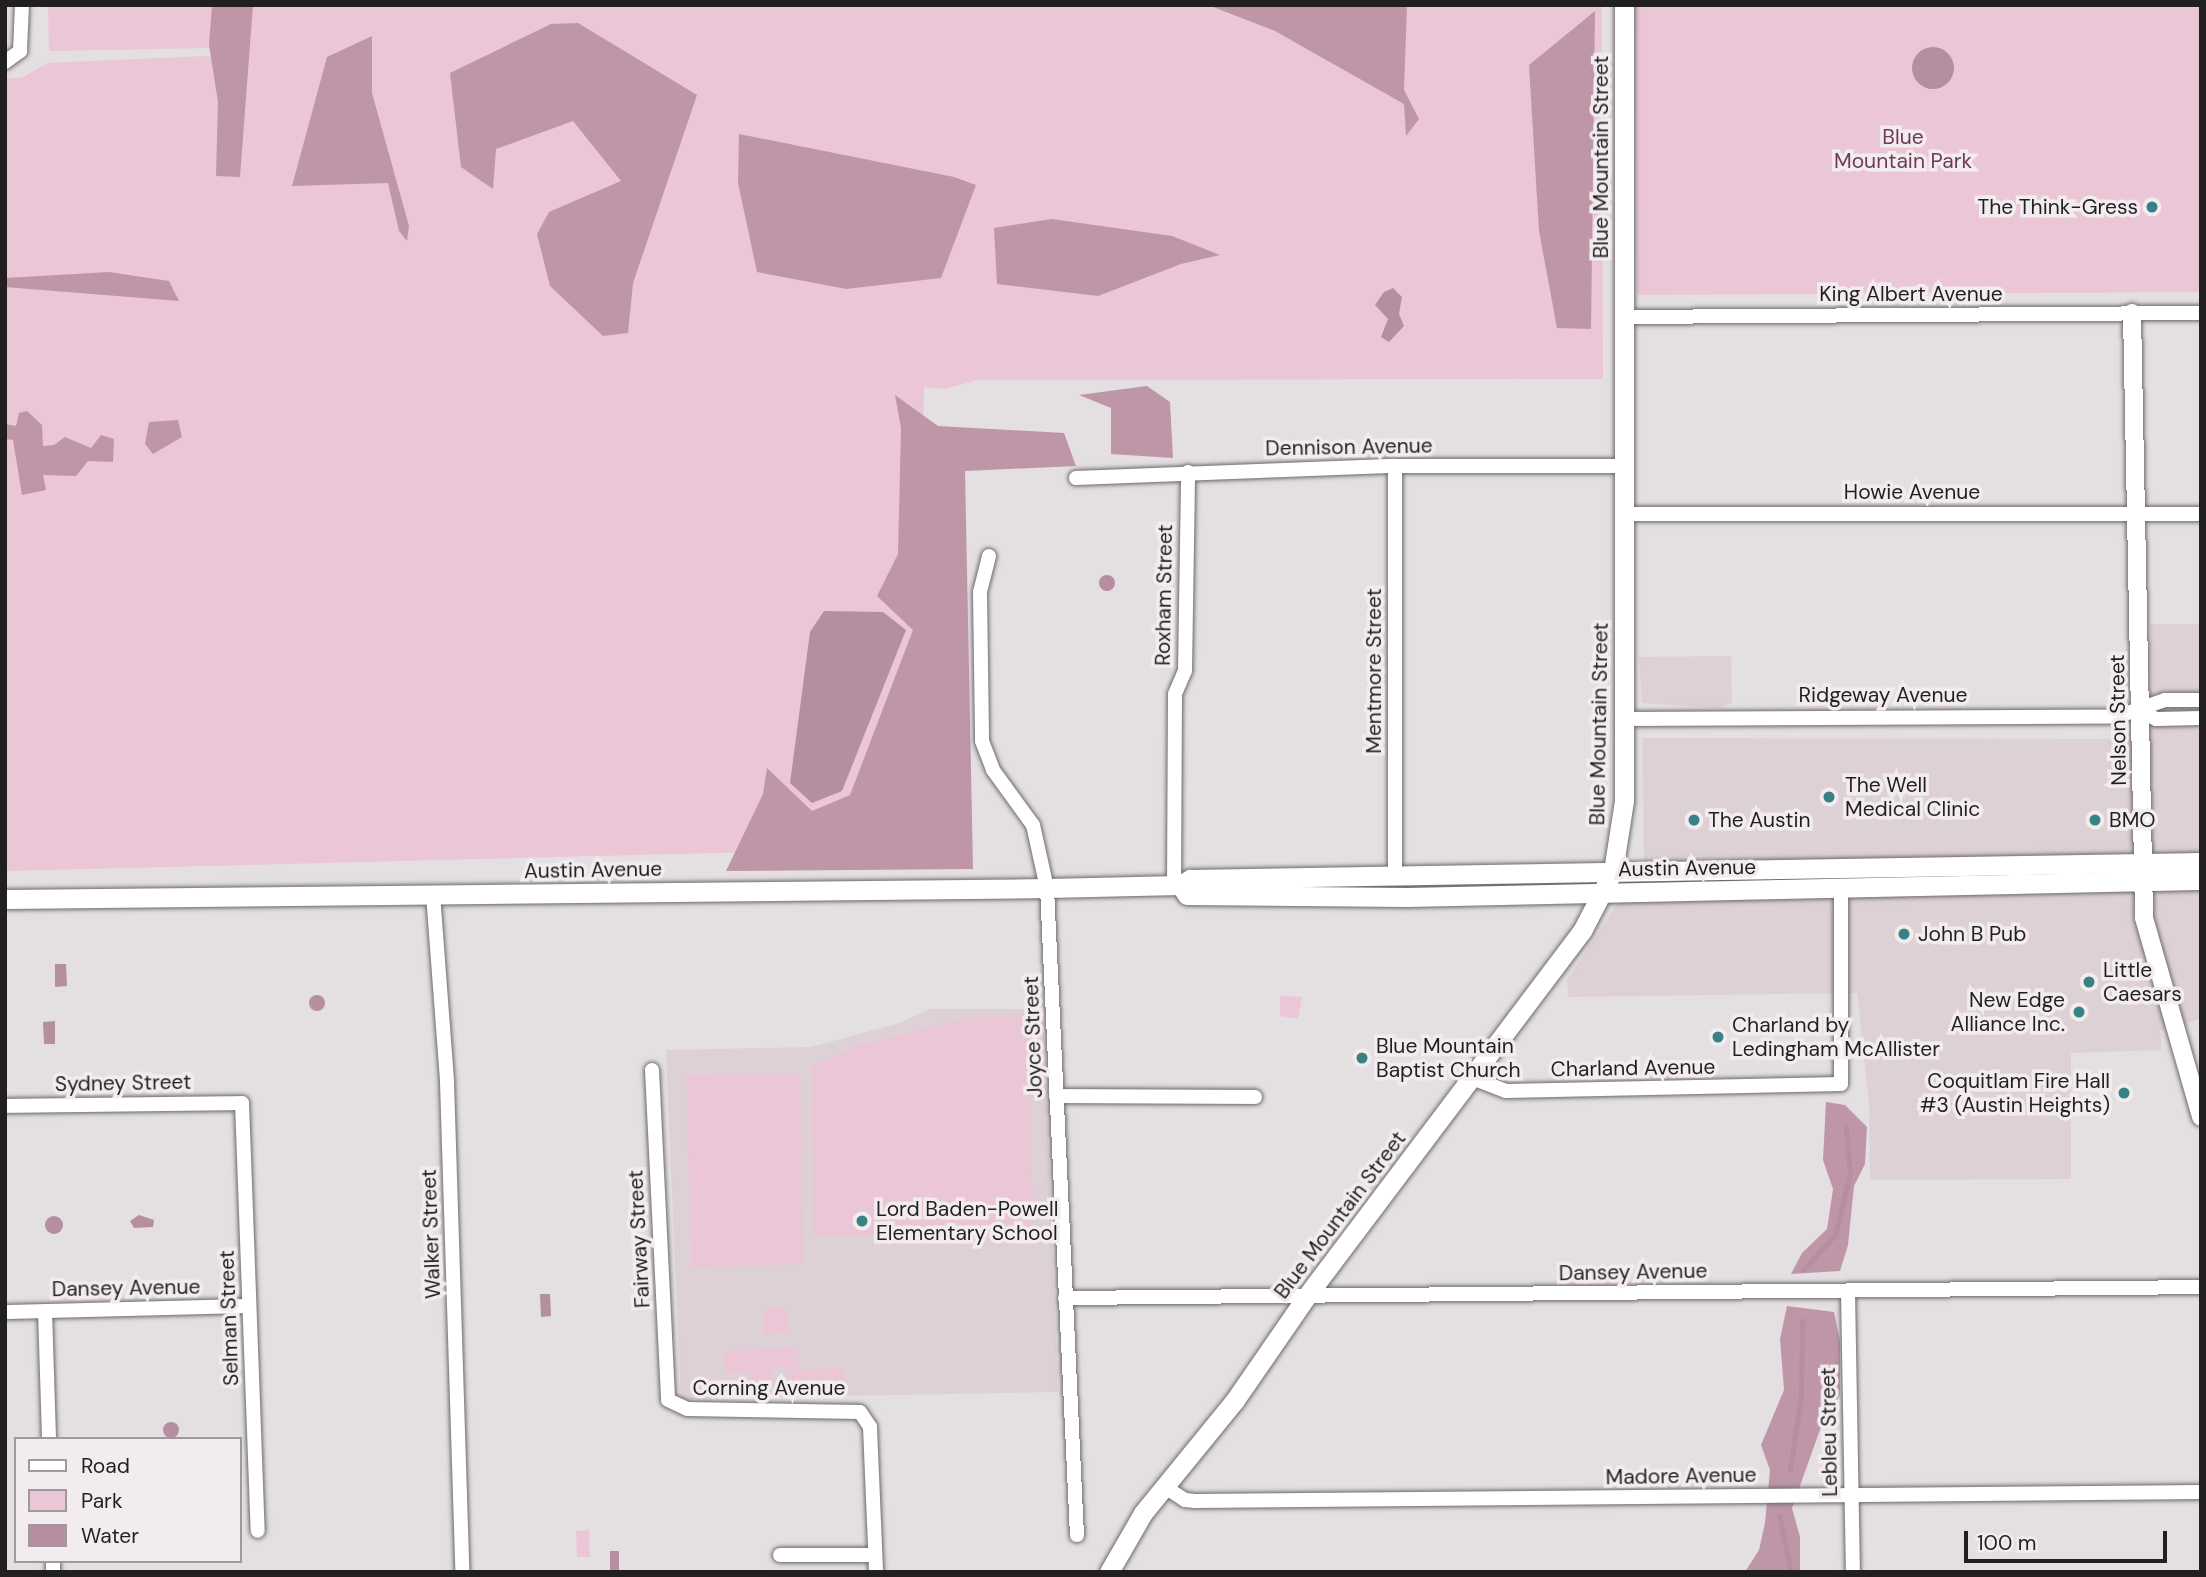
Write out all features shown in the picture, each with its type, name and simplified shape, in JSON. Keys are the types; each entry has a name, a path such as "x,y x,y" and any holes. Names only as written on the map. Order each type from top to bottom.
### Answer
{"main road":[{"name":"Blue Mountain Street","path":"1109,1572 1129,1533 1235,1400 1306,1297 1580,934 1605,892 1613,871 1624,801 1624,5"},
{"name":"Austin Avenue","path":"1177,886 1187,895 1302,897 1605,892 1841,886 2143,872 2201,862"},
{"name":"Austin Avenue","path":"5,899 1177,886 1190,878 1853,865 2143,872 2201,880"},
{"path":"1841,886 1853,865"}],"street":[{"path":"5,62 21,46 22,5"},
{"name":"Nelson Street","path":"2132,313 2146,939 2196,1085 2201,1118"},
{"name":"King Albert Avenue","path":"1622,317 2201,313"},
{"name":"Dennison Avenue","path":"1076,478 1188,471 1395,466 1622,466"},
{"name":"Mentmore Street","path":"1395,466 1395,875"},
{"name":"Roxham Street","path":"1177,886 1175,694 1185,671 1188,471"},
{"name":"Howie Avenue","path":"1624,514 2201,514"},
{"name":"Joyce Street","path":"989,556 980,592 982,741 993,770 1032,825 1047,888 1077,1535"},
{"name":"Ridgeway Avenue","path":"1624,719 2119,716 2141,711 2165,700 2201,700"},
{"name":"Ridgeway Avenue","path":"2141,711 2156,719 2201,718"},
{"name":"Charland Avenue","path":"1472,1078 1506,1091 1841,1084 1841,886"},
{"name":"Walker Street","path":"433,894 447,1082 462,1572"},
{"name":"Fairway Street","path":"652,1070 667,1395 673,1405"},
{"path":"1056,1096 1255,1097"},
{"name":"Sydney Street","path":"5,1106 242,1102"},
{"name":"Selman Street","path":"242,1102 258,1531"},
{"name":"Dansey Avenue","path":"1065,1298 2201,1287"},
{"name":"Lebleu Street","path":"1848,1292 1853,1572"},
{"name":"Dansey Avenue","path":"5,1312 249,1306"},
{"path":"44,1311 49,1437"},
{"name":"Corning Avenue","path":"673,1405 687,1409 849,1408 863,1415 870,1427 875,1555"},
{"name":"Madore Avenue","path":"1165,1487 1185,1500 1195,1501 2201,1492"},
{"path":"780,1555 875,1555 876,1572"}],"shaded area":[{"path":"212,5 253,5 240,177 216,176 218,102 209,45"},
{"path":"1208,5 1407,5 1404,90 1419,119 1406,136 1404,104 1275,31"},
{"path":"1595,11 1591,329 1557,328 1539,231 1529,65"},
{"path":"578,23 697,95 633,283 628,333 603,336 550,286 537,234 549,212 621,181 573,121 496,149 493,189 461,167 450,73 551,24"},
{"path":"372,36 372,93 409,226 407,241 399,231 388,183 292,186 327,57"},
{"path":"739,134 954,177 976,185 941,278 846,289 757,272 738,183"},
{"path":"1052,219 1172,236 1220,255 1181,264 1098,296 997,284 994,228"},
{"path":"109,272 169,281 179,301 5,287 5,278"},
{"path":"1147,386 1170,402 1173,458 1111,454 1111,408 1079,395"},
{"path":"895,395 938,426 1064,433 1076,466 965,471 973,869 726,871 763,794 767,768 812,811 850,795 913,630 877,596 898,554 901,428"},
{"path":"27,411 42,425 43,446 54,445 65,437 91,448 101,435 114,439 113,462 88,461 76,476 43,475 46,490 22,495 13,440 5,439 5,424 16,426 19,413"},
{"path":"178,420 182,437 153,454 145,444 149,422"},
{"path":"2150,624 2201,624 2201,1019 2160,1030 2162,1050 2071,1053 2071,1179 1870,1180 1869,1104 1857,993 1568,997 1567,980 1644,863 1642,738 2151,739"},
{"path":"1731,656 1732,703 1716,708 1642,703 1639,657"},
{"name":"Lord Baden-Powell Elementary School","path":"929,1009 1043,1009 1058,1392 681,1399 666,1050 811,1047 900,1023"},
{"path":"1826,1102 1845,1105 1867,1127 1865,1164 1854,1186 1848,1245 1840,1271 1791,1274 1802,1253 1827,1229 1833,1189 1823,1160"},
{"path":"1787,1306 1834,1312 1840,1341 1840,1395 1821,1427 1792,1508 1800,1537 1800,1572 1745,1572 1759,1550 1765,1523 1770,1470 1761,1445 1784,1390 1780,1339"}],"green space":[{"path":"48,5 213,5 212,48 49,51"},
{"path":"227,5 1602,5 1603,379 977,380 945,389 924,387 914,848 5,871 5,78 21,78 48,63 227,55"},
{"name":"Blue Mountain Park","path":"1635,5 2201,5 2201,292 1637,295"},
{"path":"1280,996 1302,997 1298,1019 1280,1016"},
{"path":"1029,1014 1033,1231 814,1236 811,1066 858,1046 965,1018"},
{"path":"800,1073 803,1264 691,1267 686,1075"},
{"path":"764,1308 787,1308 788,1333 764,1334"},
{"path":"797,1347 799,1367 771,1369 772,1389 752,1390 750,1371 726,1373 724,1352"},
{"path":"843,1368 844,1391 788,1393 787,1370"},
{"path":"589,1530 590,1557 577,1557 576,1531"}],"water":[{"path":"1933,47 1948,53 1954,68 1948,83 1933,89 1918,83 1912,68 1918,53"},
{"path":"1393,288 1402,297 1399,314 1404,326 1389,342 1381,337 1388,319 1375,305 1384,292"},
{"path":"1107,575 1115,583 1107,591 1099,583"},
{"path":"824,611 883,612 906,630 842,791 812,803 790,783 810,632"},
{"path":"55,964 66,964 67,986 55,987"},
{"path":"317,995 323,997 323,1009 317,1011 311,1009 309,1003 311,997"},
{"path":"55,1021 55,1044 44,1044 43,1022"},
{"path":"139,1215 154,1220 153,1227 134,1228 130,1221"},
{"path":"54,1216 60,1219 63,1225 60,1231 54,1234 48,1231 45,1225 48,1219"},
{"path":"540,1294 550,1294 551,1316 541,1317"},
{"path":"171,1422 178,1427 177,1436 165,1436 165,1424"},
{"path":"610,1551 619,1551 619,1572 610,1571"}],"waterway":[{"path":"1803,1270 1835,1235 1850,1174 1846,1127"},
{"path":"1790,1470 1801,1396 1802,1321"},
{"path":"1780,1516 1791,1572"}],"place":[{"name":"The Think-Gress","path":"2152,207"},
{"name":"The Well Medical Clinic","path":"1829,797"},
{"name":"The Austin","path":"1694,820"},
{"name":"BMO","path":"2095,820"},
{"name":"John B Pub","path":"1904,934"},
{"name":"Little Caesars","path":"2089,982"},
{"name":"New Edge Alliance Inc.","path":"2079,1012"},
{"name":"Charland by Ledingham McAllister","path":"1718,1037"},
{"name":"Blue Mountain Baptist Church","path":"1362,1058"},
{"name":"Coquitlam Fire Hall #3 (Austin Heights)","path":"2124,1093"},
{"name":"Lord Baden-Powell Elementary School","path":"862,1221"}]}
